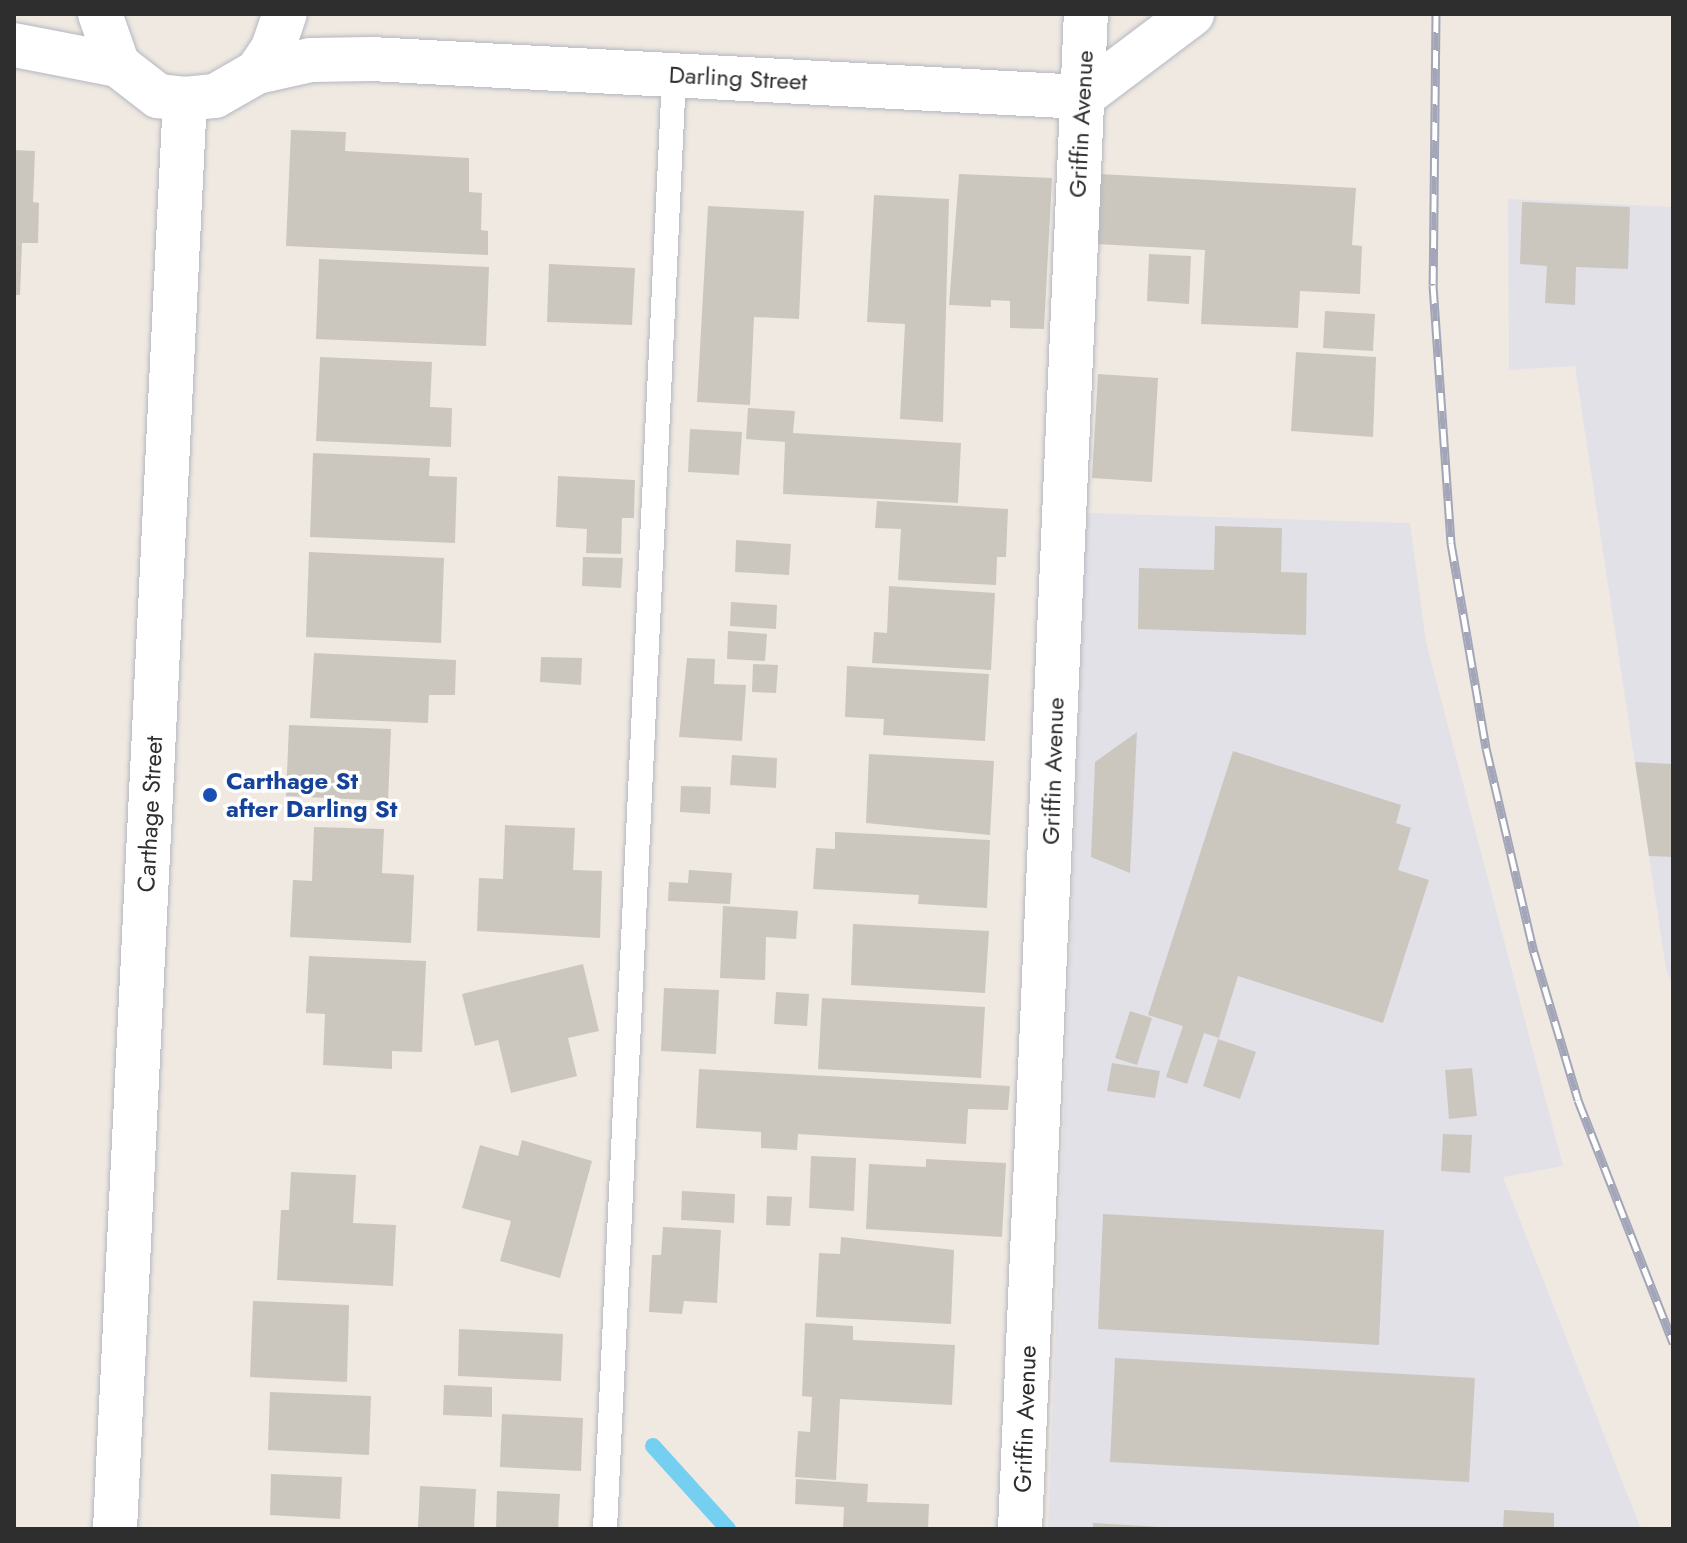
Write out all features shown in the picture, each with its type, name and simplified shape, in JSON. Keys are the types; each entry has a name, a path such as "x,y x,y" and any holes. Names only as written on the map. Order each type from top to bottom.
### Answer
{"street":[{"path":"100,14 118,65"},
{"path":"14,45 118,65 158,96 185,99 215,96 257,72 273,48 285,14"},
{"name":"Griffin Avenue","path":"1020,1529 1086,14"},
{"path":"1082,97 1192,14"},
{"name":"Darling Street","path":"257,72 311,60 371,59 1082,97"},
{"name":"Carthage Street","path":"115,1529 185,99"}],"lane":[{"path":"605,1529 674,75"}],"shaded area":[{"path":"1508,199 1673,207 1673,986 1666,969 1575,366 1509,370"},
{"path":"1087,513 1410,523 1426,642 1563,1166 1503,1177 1641,1529 1048,1529"}],"building":[{"path":"291,130 346,132 345,151 469,158 469,192 482,193 481,230 488,231 488,255 286,246"},
{"path":"14,150 35,151 33,202 39,203 38,243 22,243 20,295 14,295"},
{"path":"959,174 1052,178 1044,329 1010,328 1010,301 991,300 991,307 949,305"},
{"path":"1100,174 1356,188 1352,245 1362,246 1360,294 1300,291 1298,328 1201,324 1205,250 1096,244"},
{"path":"874,195 949,199 943,422 900,419 905,324 867,322"},
{"path":"1522,202 1630,207 1628,269 1576,267 1575,305 1545,303 1547,266 1520,264"},
{"path":"708,206 804,211 799,319 754,317 750,405 697,402"},
{"path":"1149,254 1191,256 1189,304 1147,301"},
{"path":"319,259 489,267 486,346 316,339"},
{"path":"549,264 635,268 632,325 547,322"},
{"path":"1325,311 1375,314 1373,351 1323,348"},
{"path":"1296,352 1376,357 1373,437 1291,431"},
{"path":"320,357 432,362 430,407 452,408 451,447 316,441"},
{"path":"1098,374 1158,378 1152,482 1092,478"},
{"path":"748,408 795,411 793,433 961,443 958,503 783,494 785,442 746,439"},
{"path":"690,429 742,432 739,475 688,472"},
{"path":"313,453 430,458 429,476 457,477 455,543 310,537"},
{"path":"558,476 635,480 634,518 622,518 621,554 586,553 587,529 556,527"},
{"path":"877,501 1008,509 1006,557 997,557 996,585 898,580 901,529 875,528"},
{"path":"1215,526 1282,528 1281,572 1307,573 1306,635 1138,629 1139,568 1214,570"},
{"path":"736,540 791,544 789,575 735,572"},
{"path":"309,552 444,558 441,643 306,637"},
{"path":"583,557 623,558 621,588 582,586"},
{"path":"889,586 995,593 991,670 872,663 874,632 887,633"},
{"path":"731,602 777,605 776,629 730,626"},
{"path":"728,631 767,634 765,661 727,659"},
{"path":"314,653 456,660 455,695 429,695 428,723 310,718"},
{"path":"541,657 582,658 581,685 540,682"},
{"path":"687,658 715,659 714,684 746,685 742,741 679,737"},
{"path":"753,664 778,665 776,693 752,692"},
{"path":"847,666 989,674 985,741 883,735 884,719 845,717"},
{"path":"289,725 391,729 388,801 286,796"},
{"path":"1137,732 1130,873 1091,857 1095,762"},
{"path":"1233,751 1401,805 1396,823 1411,828 1398,870 1429,880 1383,1023 1238,976 1219,1038 1204,1033 1187,1084 1166,1077 1183,1026 1148,1015"},
{"path":"869,754 994,761 990,835 866,823"},
{"path":"732,755 777,758 776,788 730,785"},
{"path":"1635,762 1673,764 1673,857 1649,856"},
{"path":"681,786 711,787 710,814 680,812"},
{"path":"505,825 575,828 573,870 602,871 600,938 477,931 479,878 503,879"},
{"path":"314,827 384,829 382,873 414,875 411,943 290,937 293,880 312,881"},
{"path":"835,832 990,840 987,908 918,904 919,895 813,889 816,848 835,849"},
{"path":"689,870 732,873 730,904 668,901 669,882 688,883"},
{"path":"723,906 798,911 796,939 766,937 765,980 720,978"},
{"path":"853,924 989,931 985,993 851,985"},
{"path":"309,956 426,961 422,1052 392,1051 392,1069 323,1065 325,1014 306,1013"},
{"path":"583,964 599,1031 568,1038 577,1076 511,1093 498,1040 475,1046 462,994"},
{"path":"664,988 719,990 716,1054 661,1051"},
{"path":"776,992 809,994 807,1026 774,1024"},
{"path":"822,998 985,1007 981,1078 818,1069"},
{"path":"1130,1011 1152,1018 1137,1065 1115,1058"},
{"path":"1218,1039 1256,1052 1240,1099 1203,1086"},
{"path":"1112,1063 1160,1071 1155,1098 1107,1091"},
{"path":"1472,1068 1477,1116 1449,1119 1445,1070"},
{"path":"699,1069 1010,1086 1008,1110 968,1109 966,1144 798,1134 797,1150 761,1148 761,1132 696,1128"},
{"path":"1443,1134 1472,1135 1470,1173 1441,1171"},
{"path":"522,1140 592,1161 560,1278 500,1261 511,1221 462,1208 480,1145 518,1156"},
{"path":"811,1156 856,1158 854,1211 809,1208"},
{"path":"926,1159 1006,1163 1002,1237 866,1229 869,1164 926,1167"},
{"path":"291,1172 356,1175 353,1223 396,1225 393,1286 277,1280 281,1210 289,1210"},
{"path":"682,1191 735,1194 734,1223 681,1220"},
{"path":"767,1196 792,1197 790,1226 766,1225"},
{"path":"1103,1214 1384,1230 1379,1345 1098,1329"},
{"path":"663,1227 721,1230 717,1303 684,1301 682,1314 649,1312 652,1255 661,1255"},
{"path":"841,1237 954,1250 951,1324 816,1317 819,1253 840,1254"},
{"path":"253,1301 349,1305 347,1382 250,1377"},
{"path":"805,1323 853,1326 853,1340 955,1345 952,1405 840,1399 836,1480 795,1477 798,1431 810,1432 812,1397 802,1396"},
{"path":"459,1329 563,1334 561,1381 458,1376"},
{"path":"1115,1358 1475,1378 1469,1482 1110,1462"},
{"path":"444,1385 492,1387 492,1417 443,1415"},
{"path":"270,1392 371,1396 369,1455 268,1450"},
{"path":"502,1414 583,1418 581,1471 500,1467"},
{"path":"271,1474 342,1477 340,1519 270,1515"},
{"path":"796,1479 868,1484 867,1502 929,1504 928,1529 843,1529 844,1507 795,1504"},
{"path":"420,1486 476,1489 474,1529 418,1527"},
{"path":"497,1491 560,1494 558,1529 496,1529"},
{"path":"1504,1510 1554,1513 1554,1529 1503,1529"},
{"path":"1093,1523 1161,1527 1161,1529 1093,1529"}],"waterway":[{"path":"653,1446 728,1529"}],"railway":[{"path":"1436,14 1433,285 1451,543 1486,748 1534,952 1578,1100 1673,1343"}],"place":[{"name":"Carthage St after Darling St","path":"210,795"}]}
